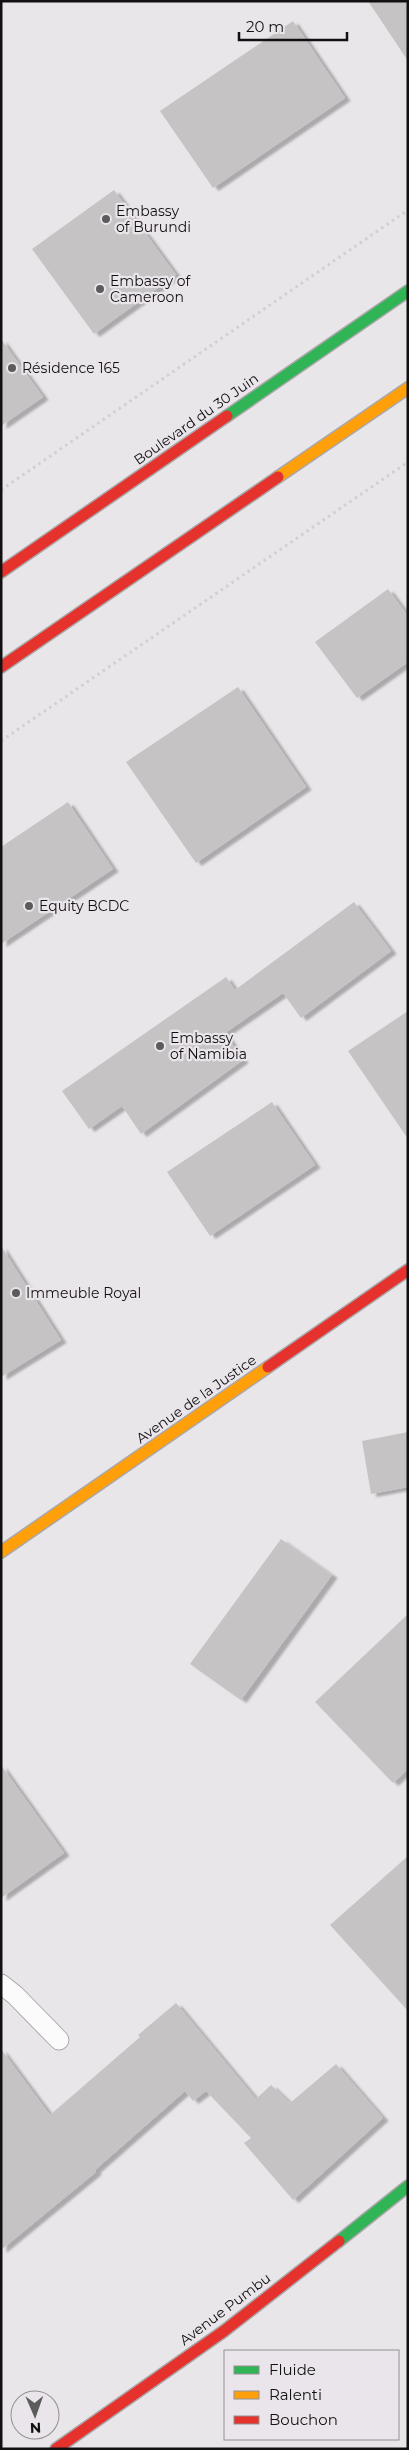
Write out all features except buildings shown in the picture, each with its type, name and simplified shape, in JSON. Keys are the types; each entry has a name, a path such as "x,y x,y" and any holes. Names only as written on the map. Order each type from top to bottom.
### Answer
{"main road":[{"name":"Boulevard du 30 Juin","path":"1,572 408,291"},
{"path":"1,667 408,388"},
{"name":"Avenue de la Justice","path":"1,1552 408,1270"},
{"name":"Avenue Pumbu","path":"56,2449 224,2331 408,2186"}],"lane":[{"path":"1,1984 15,1995 59,2040"}],"path":[{"path":"1,490 408,210"},
{"path":"1,741 408,462"}],"traffic: fast":[{"path":"227,416 408,291"},
{"path":"339,2241 408,2186"}],"traffic: slow":[{"path":"278,477 408,388"},
{"path":"1,1552 268,1367"}],"traffic: jam":[{"path":"1,572 227,416"},
{"path":"1,667 278,477"},
{"path":"268,1367 408,1270"},
{"path":"56,2449 224,2331 339,2241"}],"place":[{"name":"Embassy of Burundi","path":"106,219"},
{"name":"Embassy of Cameroon","path":"100,289"},
{"name":"Résidence 165","path":"12,368"},
{"name":"Equity BCDC","path":"29,906"},
{"name":"Embassy of Namibia","path":"160,1046"},
{"name":"Immeuble Royal","path":"16,1293"}]}
